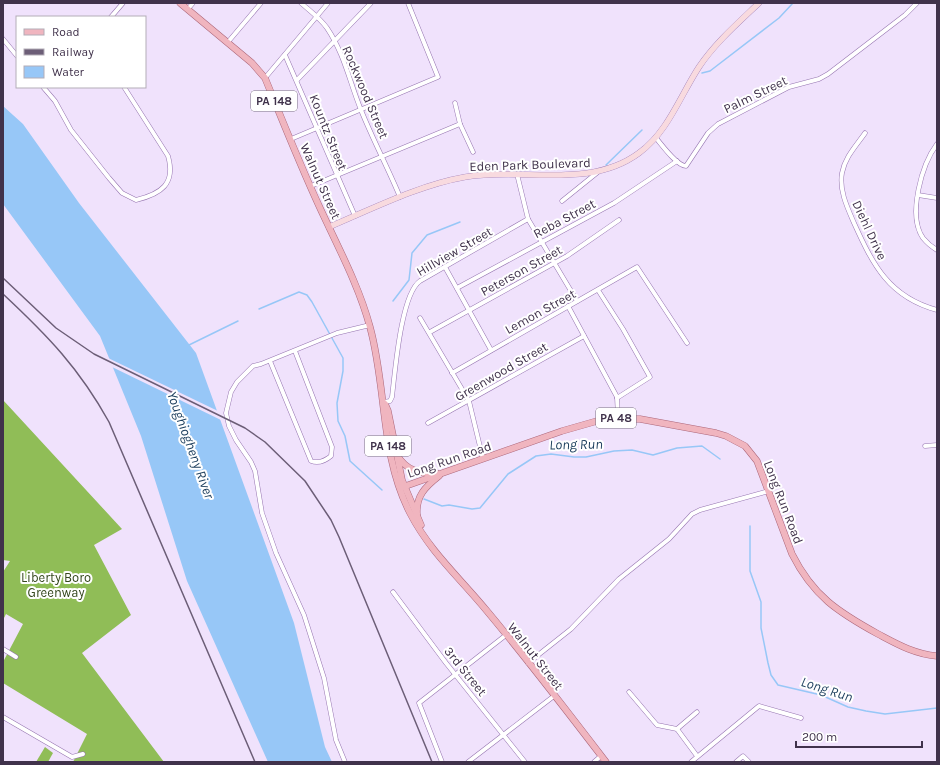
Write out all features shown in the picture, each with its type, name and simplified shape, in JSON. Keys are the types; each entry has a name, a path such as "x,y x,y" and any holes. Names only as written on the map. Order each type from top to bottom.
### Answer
{"main road":[{"name":"Walnut Street","path":"180,3 252,63 265,78 290,139 360,298 370,325 379,362 384,402 383,412 388,445 409,511 426,541 436,555 448,566"},
{"name":"Eden Park Boulevard","path":"329,227 400,197 464,177 492,174 579,175 611,168 631,158 656,138 700,66 714,48 759,3"},
{"name":"Walnut Street","path":"384,402 388,411 402,487 417,518 448,566 506,635 606,762"},
{"name":"Long Run Road","path":"402,487 589,422 618,418 657,421 726,436 745,446 757,461 792,554 807,581 821,597 843,615 906,649 922,655 937,656"},
{"path":"395,452 405,465 417,472 442,473"},
{"name":"PA 48","path":"417,518 417,505 422,490 442,473"}],"street":[{"path":"112,16 123,3"},
{"path":"188,9 193,3"},
{"path":"228,42 261,3"},
{"name":"Rockwood Street","path":"301,3 317,16 335,42 350,76 361,110 400,197"},
{"path":"265,78 328,3"},
{"path":"297,80 371,3"},
{"path":"290,139 438,77 408,3"},
{"name":"Palm Street","path":"677,161 682,166 687,165 708,133 725,119 789,87 819,79 828,74 905,15 917,3"},
{"path":"3,39 16,55"},
{"name":"Kountz Street","path":"285,55 297,80 336,176 355,216"},
{"path":"44,88 55,101 71,130 109,178 122,193 136,200 148,197 165,187 171,176 172,168 168,156 125,88"},
{"path":"455,103 460,124 473,152"},
{"path":"311,186 460,124"},
{"name":"Diehl Drive","path":"865,133 846,159 842,172 842,190 848,208 867,251 884,278 902,295 925,307 937,310"},
{"path":"656,138 677,161"},
{"path":"937,144 930,152 923,169 918,195 917,223 922,237 937,250"},
{"name":"Reba Street","path":"457,288 614,203 677,161"},
{"path":"562,200 598,172"},
{"path":"517,174 528,219 577,301"},
{"path":"918,195 937,198"},
{"name":"Hillview Street","path":"384,402 390,401 392,397 402,326 410,293 416,284 528,219"},
{"name":"Peterson Street","path":"430,332 567,256 619,220"},
{"path":"445,267 491,350"},
{"name":"Lemon Street","path":"452,373 637,267 687,343"},
{"path":"598,290 624,329 650,377 617,398"},
{"path":"568,306 617,398 618,418"},
{"path":"420,318 430,332 469,401 483,459"},
{"path":"345,762 336,740 324,678 304,615 276,553 262,513 255,471 251,462 236,440 229,426 226,414 231,392 237,382 253,366 270,361 336,333 370,325"},
{"name":"Greenwood Street","path":"428,423 584,336"},
{"path":"270,361 311,461 318,463 326,460 331,456 332,447 295,351"},
{"path":"925,446 937,445"},
{"path":"528,663 571,629 619,579 669,539 692,514 698,510 769,491"},
{"name":"3rd Street","path":"393,592 455,674 525,762"},
{"path":"442,762 419,703 506,635"},
{"path":"3,649 16,657"},
{"path":"629,692 657,725 677,729 697,756"},
{"path":"468,762 554,696"},
{"path":"691,762 759,706 801,718"},
{"path":"677,729 697,712"},
{"path":"3,717 72,757 83,754"},
{"path":"594,762 601,756"},
{"path":"736,762 743,756 749,762"}],"green space":[{"name":"Liberty Boro Greenway","path":"3,400 122,529 94,545 131,615 82,653 164,762 73,762 87,734 3,683 3,662 23,624 6,614 3,620 3,572 10,561 3,560"},
{"path":"45,747 53,753 48,762 36,762"}],"water":[{"name":"Youghiogheny River","path":"3,106 23,124 79,203 196,353 294,623 325,747 332,762 268,762 187,581 141,436 100,336 3,204"}],"pier":[{"path":"106,357 220,412 223,421 110,366"}],"waterway":[{"path":"702,73 710,71 779,18 793,3"},
{"path":"606,165 642,130"},
{"path":"393,301 409,280 412,253 427,235 460,222"},
{"name":"Long Run","path":"259,309 299,292 307,295 312,302 343,358 343,371 337,403 338,421 345,436 350,461 382,490"},
{"name":"Long Run","path":"189,345 238,321"},
{"name":"Long Run","path":"424,499 442,506 449,505 472,509 480,508 508,474 536,456 551,454 586,457 614,451 632,450 653,455 677,448 702,446 720,459"},
{"name":"Long Run","path":"750,526 750,571 761,602 761,628 768,663 771,675 778,685 821,695 848,707 885,714 937,708"}],"railway":[{"path":"3,278 56,328 94,354 245,428 265,442 305,481 331,520 339,537 432,762"},
{"path":"3,294 62,354 86,385 109,422 255,762"}]}
